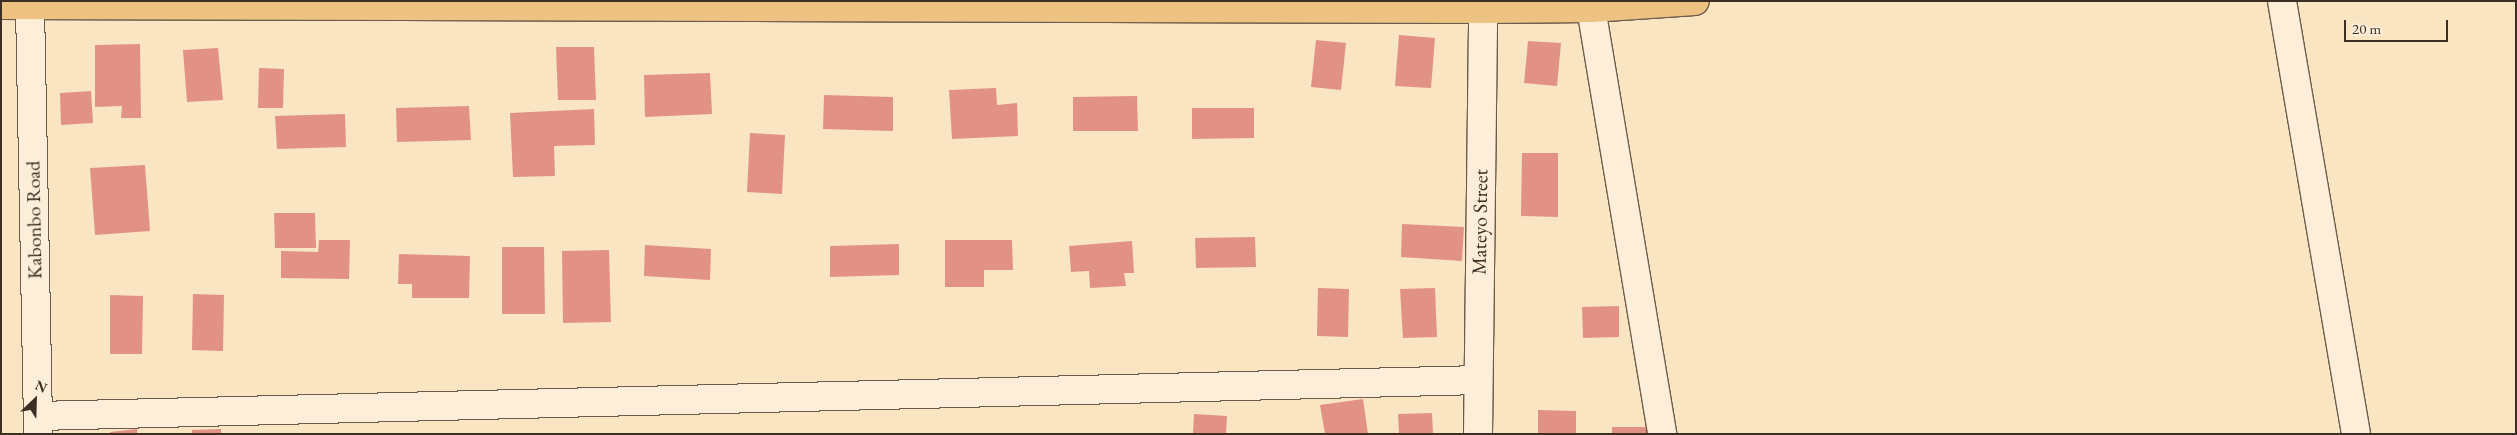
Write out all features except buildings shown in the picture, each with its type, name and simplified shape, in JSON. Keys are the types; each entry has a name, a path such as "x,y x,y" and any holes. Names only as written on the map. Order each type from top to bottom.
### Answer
{"main road":[{"path":"1,6 1483,9 1591,8 1695,1"}],"street":[{"path":"2282,1 2356,434"},
{"name":"Kabonbo Road","path":"30,6 38,425"},
{"path":"1591,8 1662,434"},
{"name":"Mateyo Street","path":"1478,434 1483,9"},
{"path":"38,425 1478,380"}]}
